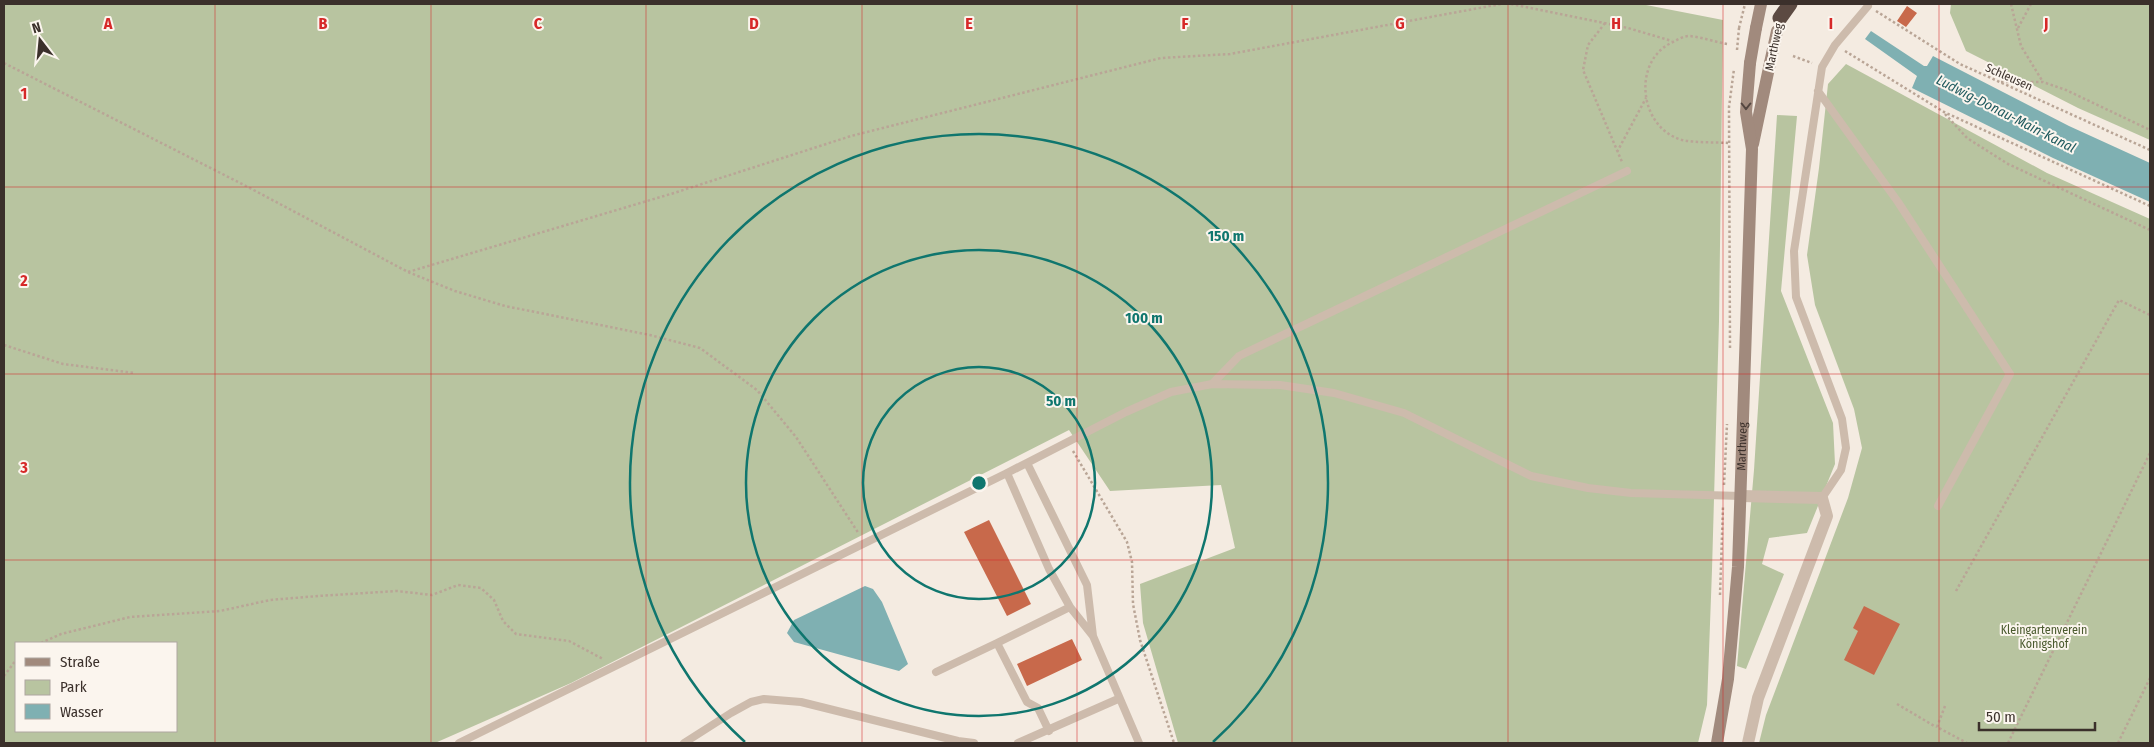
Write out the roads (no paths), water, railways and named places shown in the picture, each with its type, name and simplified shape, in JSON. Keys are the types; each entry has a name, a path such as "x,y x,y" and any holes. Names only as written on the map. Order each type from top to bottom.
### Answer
{"highway":[{"path":"1780,18 1790,4"}],"main road":[{"name":"Marthweg","path":"1752,149 1746,112 1750,63 1761,4"},
{"name":"Marthweg","path":"1717,743 1732,652 1742,496 1752,149 1780,18"}],"street":[{"path":"1742,496 1822,498 1827,516 1758,698 1748,743"}],"lane":[{"path":"1822,498 1841,470 1846,448 1842,419 1796,297 1794,251 1822,66 1835,45 1868,6"},
{"path":"1818,91 1898,202 2010,374 1938,506"},
{"path":"1212,384 1239,356 1627,171"},
{"path":"459,743 1007,473 1126,412 1171,392 1212,384 1280,385 1334,393 1404,413 1531,476 1588,488 1631,494 1742,496"},
{"path":"1027,463 1087,586 1092,636"},
{"path":"1007,473 1049,569 1070,607 1092,636 1118,699 1140,743"},
{"path":"936,672 1070,607"},
{"path":"997,643 1027,702 1038,708 1049,731"},
{"path":"684,743 730,713 751,702 764,699 801,702 958,741 974,743"},
{"path":"1018,743 1049,731 1118,699"}],"water":[{"name":"Ludwig-Donau-Main-Kanal","path":"1871,31 1924,66 1927,66 1933,56 2069,126 2150,163 2150,202 2053,158 1912,88 1917,76 1865,39"},
{"path":"865,586 873,589 882,602 908,664 899,671 794,642 787,633 794,620"}],"park label":[{"name":"Kleingartenverein Königshof","path":"2044,637"}]}
